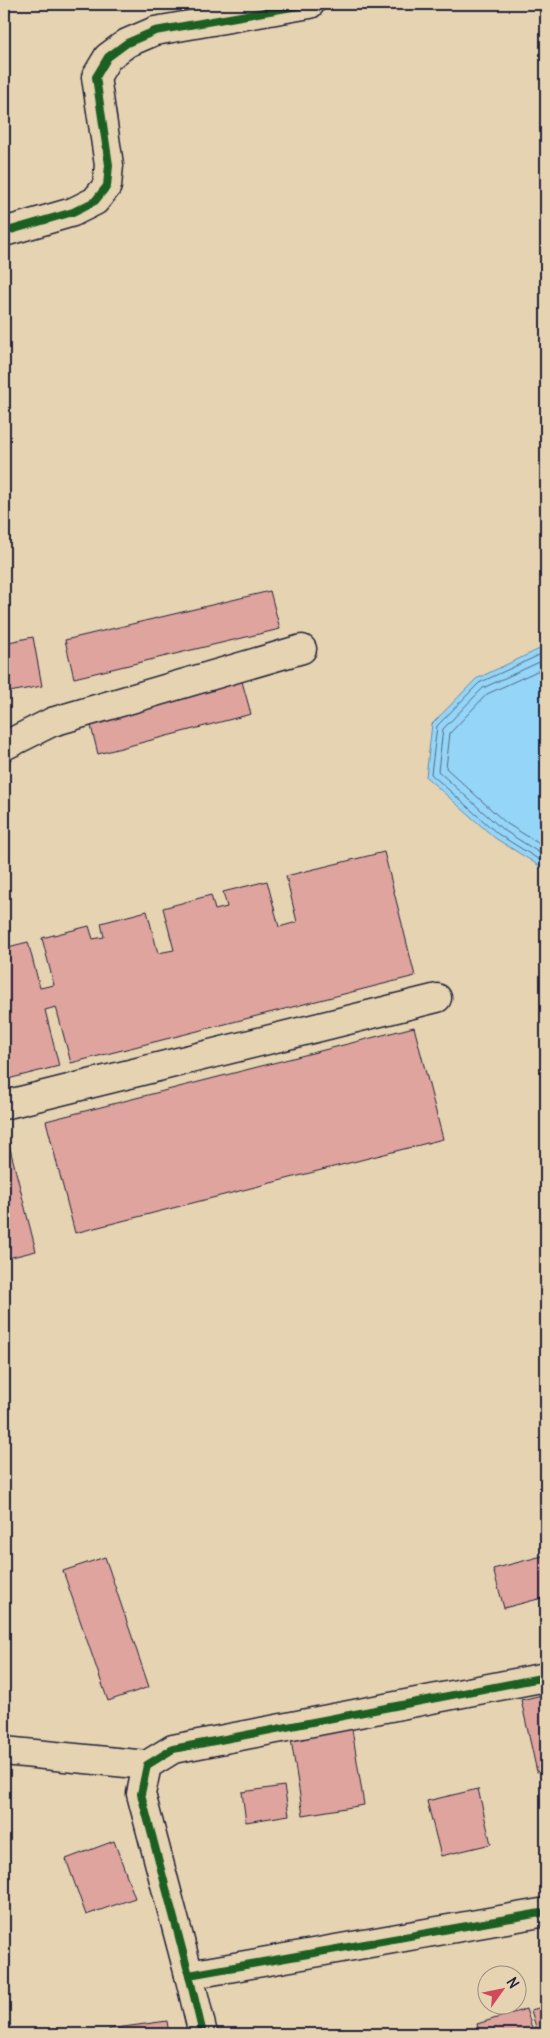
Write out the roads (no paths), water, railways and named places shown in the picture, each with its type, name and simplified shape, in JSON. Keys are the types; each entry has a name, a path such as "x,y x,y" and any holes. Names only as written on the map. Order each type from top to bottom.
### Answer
{"street":[{"path":"4,232 73,212 95,201 107,186 109,164 96,77 108,57 126,43 155,31 310,4"},
{"path":"4,746 52,722 302,649"},
{"path":"4,1105 437,998"},
{"path":"4,1751 147,1765 173,1749 546,1677"},
{"path":"147,1765 140,1794 203,2034"},
{"path":"189,1975 546,1912"}],"water":[{"path":"546,646 546,870 495,838 426,777 432,724 476,679"}]}
